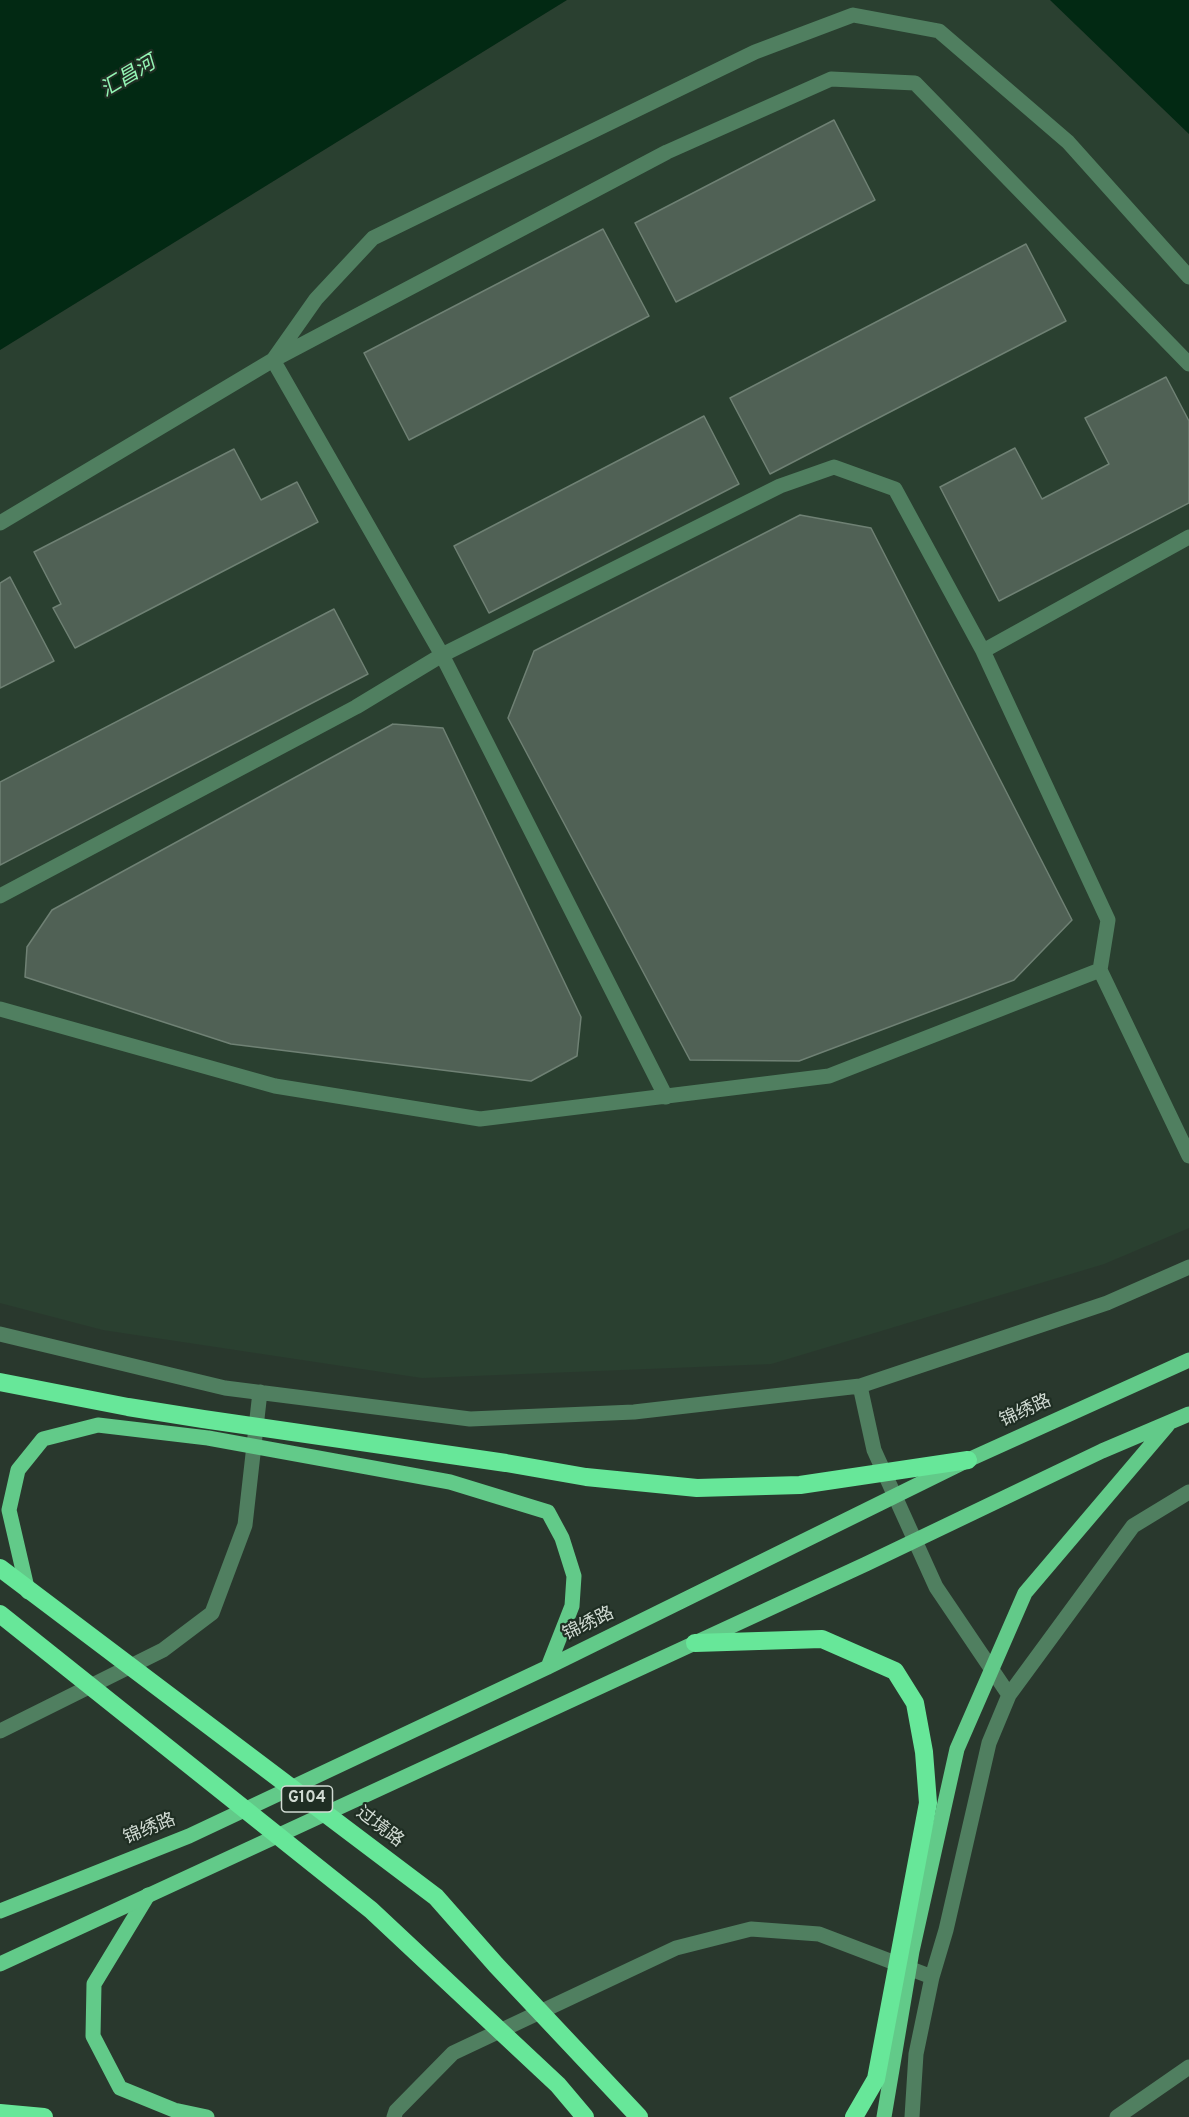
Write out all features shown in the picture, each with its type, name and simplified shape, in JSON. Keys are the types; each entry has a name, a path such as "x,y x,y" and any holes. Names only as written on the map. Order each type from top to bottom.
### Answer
{"highway":[{"path":"0,1382 202,1419 471,1457 586,1477 697,1488 800,1485 968,1460"},
{"name":"过境路","path":"0,1569 436,1897 496,1965 639,2117"},
{"name":"G104","path":"0,1614 371,1910 558,2085 572,2109 585,2117"},
{"path":"695,1643 822,1639 895,1671 915,1703 924,1752 928,1803 876,2079 854,2117"},
{"path":"0,2113 44,2117"}],"main road":[{"name":"锦绣路","path":"0,1911 189,1836 548,1667 968,1460 1189,1360"},
{"path":"0,1964 866,1564 1102,1451 1189,1414"},
{"path":"884,2117 912,1951 957,1749 1025,1593 1170,1422"},
{"path":"28,1592 9,1510 18,1470 43,1439 98,1425 208,1438 450,1482 548,1512 562,1538 574,1576 572,1606 548,1667"},
{"path":"148,1895 94,1984 93,2036 120,2088 174,2110 207,2117"}],"street":[{"path":"273,360 316,299 373,238 755,52 853,15 939,31 1068,142 1189,277"},
{"path":"0,523 273,360 667,152 831,79 915,83 1189,364"},
{"path":"273,360 442,655 666,1097"},
{"path":"0,896 356,707 442,655 780,486 834,467 895,489 983,651 1108,920 1100,969 1189,1156"},
{"path":"983,651 1189,537"},
{"path":"0,1009 275,1086 480,1119 829,1076 1100,969"},
{"path":"0,1334 225,1388 470,1419 634,1412 860,1386 1107,1303 1189,1267"},
{"path":"860,1386 874,1450 936,1587 1009,1695"},
{"path":"0,1731 163,1650 212,1613 245,1525 260,1392"},
{"path":"912,2117 916,2054 932,1977 946,1930 989,1743 1009,1695 1133,1526 1189,1492"},
{"path":"394,2117 396,2111 453,2053 676,1948 751,1929 819,1934 932,1977"},
{"path":"1117,2117 1189,2067"}],"shaded area":[{"path":"567,0 1050,0 1189,134 1189,1228 1104,1264 771,1364 422,1378 103,1330 0,1303 0,350"}],"water":[{"name":"汇昌河","path":"0,0 567,0 0,350"},
{"path":"1050,0 1189,0 1189,134"}],"building":[{"path":"834,120 875,200 676,302 635,223"},
{"path":"603,229 649,316 409,440 364,353"},
{"path":"1026,244 1066,321 770,474 730,398"},
{"path":"1166,377 1189,421 1189,503 999,601 940,487 1015,448 1042,499 1109,464 1085,418"},
{"path":"704,416 739,484 489,613 454,546"},
{"path":"234,449 261,500 297,482 318,522 75,648 53,608 61,604 34,552"},
{"path":"800,515 871,528 1072,920 1014,980 799,1061 690,1060 508,718 534,651"},
{"path":"10,577 54,661 0,688 0,583"},
{"path":"334,609 368,674 0,865 0,782"},
{"path":"393,724 443,728 581,1017 577,1056 531,1081 231,1044 25,977 27,947 52,910"}]}
